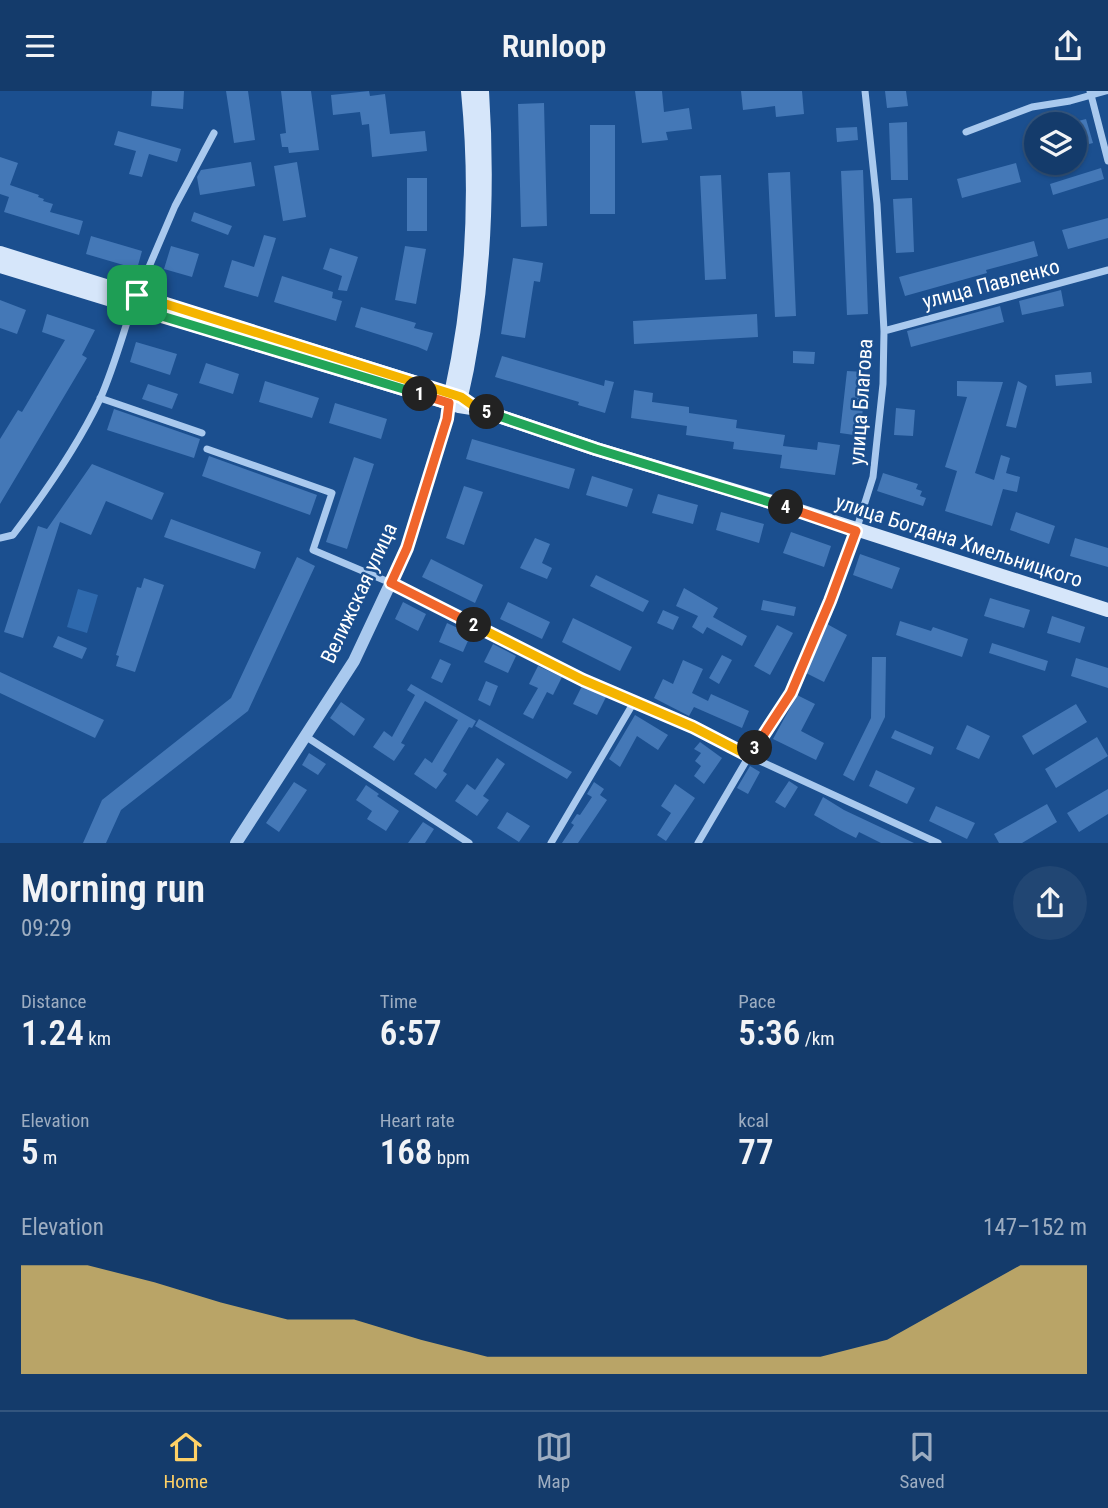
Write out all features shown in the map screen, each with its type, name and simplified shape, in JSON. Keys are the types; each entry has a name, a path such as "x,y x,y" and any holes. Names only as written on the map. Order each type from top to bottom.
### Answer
{"main road":[{"path":"455,400 473,241 473,170 468,91"},
{"path":"455,400 472,340 485,240 482,91"},
{"name":"улица Богдана Хмельницкого","path":"0,253 135,301 455,400 596,449 772,502 1108,610"},
{"name":"улица Богдана Хмельницкого","path":"0,266 135,301"}],"street":[{"name":"улица Благова","path":"698,843 749,756 791,693 856,531 875,466 883,384 884,331 877,204 865,91"},
{"path":"966,132 1032,107 1070,101 1090,93 1106,91"},
{"path":"1090,93 1108,161"},
{"path":"0,538 13,535 37,503 100,398 135,301 175,205 214,132"},
{"name":"улица Павленко","path":"884,331 1108,270"},
{"path":"100,398 202,433"},
{"name":"Велижская улица","path":"236,843 354,661 407,548 455,400"},
{"path":"207,449 332,493 313,550 391,583 583,680 693,727 749,756 938,843"},
{"path":"551,843 634,702"},
{"path":"304,735 469,843"}],"shaded area":[{"path":"78,589 98,595 87,633 67,627"}],"building":[{"path":"152,91 184,91 183,109 151,106"},
{"path":"226,91 248,91 255,140 234,143"},
{"path":"281,91 311,91 319,150 289,153 288,147 282,147 280,134 286,133"},
{"path":"369,91 370,96 385,94 390,134 425,131 427,151 372,157 369,124 362,125 360,112 333,115 331,95"},
{"path":"635,91 662,91 664,112 689,108 692,129 666,132 668,140 642,143"},
{"path":"741,91 802,91 804,114 776,117 775,106 743,110"},
{"path":"885,91 906,91 908,106 887,108"},
{"path":"544,103 547,226 521,227 518,104"},
{"path":"907,122 908,180 891,180 889,123"},
{"path":"1087,122 1093,143 1087,145"},
{"path":"590,125 615,125 615,214 590,214"},
{"path":"857,127 858,140 837,142 836,128"},
{"path":"118,131 181,149 177,162 149,154 142,177 129,174 136,151 114,145"},
{"path":"0,157 18,163 10,185 39,195 43,201 53,204 50,212 83,221 79,235 4,212 9,197 0,194"},
{"path":"251,162 255,186 200,195 197,177 201,170"},
{"path":"297,162 306,217 283,221 274,166"},
{"path":"1016,163 1021,182 962,198 957,179"},
{"path":"1101,168 1104,179 1053,195 1050,184 1087,175 1087,172"},
{"path":"863,170 868,314 847,315 841,171"},
{"path":"790,172 796,316 775,317 768,173"},
{"path":"721,175 726,279 705,280 700,176"},
{"path":"407,178 427,178 427,231 407,231"},
{"path":"912,198 914,252 896,253 893,199"},
{"path":"194,212 232,226 228,235 191,221"},
{"path":"1108,218 1108,238 1068,249 1062,230"},
{"path":"264,235 276,238 258,297 224,287 232,260 254,267"},
{"path":"91,236 142,251 137,269 86,254"},
{"path":"1034,241 1038,256 905,296 899,277"},
{"path":"171,246 199,254 192,277 164,269"},
{"path":"405,246 426,249 416,304 395,300"},
{"path":"330,248 358,257 347,291 338,290 342,276 323,269"},
{"path":"513,258 543,263 540,282 534,281 525,338 501,334"},
{"path":"282,276 333,292 332,298 342,301 336,321 274,302"},
{"path":"1061,290 1064,306 1022,315 1019,301"},
{"path":"0,300 26,310 17,334 0,328"},
{"path":"1000,306 1004,322 911,347 907,331"},
{"path":"361,307 416,323 414,328 433,333 427,351 355,327"},
{"path":"47,314 95,330 82,355 87,358 0,504 0,439 18,410 22,412 65,340 42,332"},
{"path":"757,314 758,337 634,344 633,321"},
{"path":"136,342 177,354 170,375 130,362"},
{"path":"793,351 815,352 814,364 793,363"},
{"path":"502,356 604,386 605,380 614,382 605,413 578,405 579,402 495,377"},
{"path":"206,363 239,374 233,394 199,383"},
{"path":"847,371 865,372 861,436 840,433"},
{"path":"1091,372 1092,383 1056,386 1055,375"},
{"path":"265,381 319,398 312,418 259,402"},
{"path":"957,381 1003,382 975,473 994,480 1001,455 1010,458 1006,473 1020,477 1017,492 1003,489 992,526 945,511 957,471 945,467 967,397 957,396"},
{"path":"1018,381 1027,386 1016,428 1006,426"},
{"path":"148,384 178,394 172,409 142,399"},
{"path":"634,390 653,393 652,402 689,407 689,413 737,420 736,428 785,435 783,446 817,450 818,442 840,445 835,475 780,468 782,455 733,449 734,442 686,435 687,426 631,418"},
{"path":"335,403 387,419 381,439 329,423"},
{"path":"896,408 915,410 913,436 894,435"},
{"path":"114,409 200,439 194,458 107,430"},
{"path":"472,439 575,469 569,489 466,459"},
{"path":"209,456 317,495 310,515 202,476"},
{"path":"354,457 374,464 347,549 326,542"},
{"path":"92,464 164,493 152,520 106,501 91,535 60,522 23,638 4,632 38,526 47,529"},
{"path":"883,473 918,484 916,489 922,491 920,496 926,498 923,506 877,491"},
{"path":"592,476 633,489 627,507 586,495"},
{"path":"464,486 483,492 464,545 446,538"},
{"path":"658,494 698,505 693,524 652,513"},
{"path":"721,512 764,524 759,543 716,530"},
{"path":"1016,512 1055,526 1049,544 1010,530"},
{"path":"171,519 261,552 255,569 164,537"},
{"path":"791,532 831,546 824,567 783,553"},
{"path":"535,538 550,544 542,563 552,568 547,579 520,568"},
{"path":"1075,538 1108,548 1108,567 1070,556"},
{"path":"860,554 900,568 892,589 853,575"},
{"path":"297,557 315,566 248,711 121,810 106,843 83,843 102,800 231,698"},
{"path":"431,559 483,585 475,603 422,577"},
{"path":"596,575 649,601 643,612 590,586"},
{"path":"144,578 164,585 135,672 116,666 119,656 116,655 137,587 141,588"},
{"path":"684,588 718,608 713,617 747,636 742,646 707,627 703,634 692,627 698,616 676,606"},
{"path":"990,598 1030,610 1024,628 984,616"},
{"path":"763,600 796,607 794,616 761,610"},
{"path":"403,602 426,614 418,631 395,619"},
{"path":"508,602 550,622 542,639 500,619"},
{"path":"663,610 679,617 673,630 657,623"},
{"path":"1052,616 1085,627 1080,643 1047,633"},
{"path":"573,618 632,647 620,671 562,642"},
{"path":"900,621 931,631 933,627 968,639 962,657 896,635"},
{"path":"447,623 471,634 463,652 439,642"},
{"path":"827,624 847,635 824,682 806,673"},
{"path":"777,625 793,633 770,675 754,666"},
{"path":"58,636 87,648 82,659 53,647"},
{"path":"992,643 1048,661 1045,671 989,653"},
{"path":"493,644 516,656 508,673 484,662"},
{"path":"722,655 732,660 719,684 709,678"},
{"path":"872,657 886,657 885,717 854,781 843,775 871,718"},
{"path":"1076,658 1108,668 1108,688 1071,676"},
{"path":"440,659 451,664 442,683 431,678"},
{"path":"683,660 703,669 692,693 708,701 711,694 749,711 742,728 694,707 689,716 654,698 663,679 673,684"},
{"path":"538,666 562,677 553,695 547,692 533,719 523,714 538,688 529,684"},
{"path":"0,672 104,720 95,738 0,693"},
{"path":"486,681 498,686 490,706 478,700"},
{"path":"411,684 476,721 472,728 469,727 443,771 447,774 436,789 414,774 425,758 432,763 458,720 425,701 401,743 405,745 394,761 373,747 384,731 392,737 415,695 407,690"},
{"path":"582,686 606,697 597,715 573,704"},
{"path":"797,695 815,704 801,731 824,743 816,760 773,739"},
{"path":"341,702 365,719 354,736 330,718"},
{"path":"1076,704 1087,722 1033,755 1022,736"},
{"path":"635,715 668,735 658,750 637,736 620,767 609,759"},
{"path":"479,719 572,772 567,779 475,726"},
{"path":"967,725 990,736 979,759 956,749"},
{"path":"895,730 934,747 931,755 891,738"},
{"path":"1097,737 1108,756 1056,788 1045,769"},
{"path":"700,742 722,758 704,784 694,776 701,766 695,761 701,753 694,749"},
{"path":"309,753 326,764 318,775 302,765"},
{"path":"497,758 505,764 483,796 489,800 477,816 455,801 467,784 475,790"},
{"path":"750,766 760,772 748,794 737,788"},
{"path":"876,770 915,788 907,804 869,786"},
{"path":"789,781 798,787 785,808 775,802"},
{"path":"294,782 307,790 279,832 266,823"},
{"path":"594,782 604,789 600,795 607,800 578,843 562,843 574,825 571,823 592,797 587,794"},
{"path":"675,784 695,798 666,841 657,835 671,813 661,806"},
{"path":"366,785 399,811 386,831 367,819 372,811 356,800"},
{"path":"1108,789 1108,814 1079,832 1067,813"},
{"path":"823,797 844,810 914,843 881,843 859,832 856,838 840,830 814,815"},
{"path":"1047,804 1057,822 1022,843 999,843 994,834"},
{"path":"936,806 975,823 967,839 929,821"},
{"path":"507,812 530,826 519,842 497,828"},
{"path":"423,822 434,829 425,843 408,843"}],"route":[{"path":"137,295 461,397 478,409 856,531 791,693 749,756 693,727 583,680 391,583 407,548 432,471 449,403 132,307 137,295"}]}
